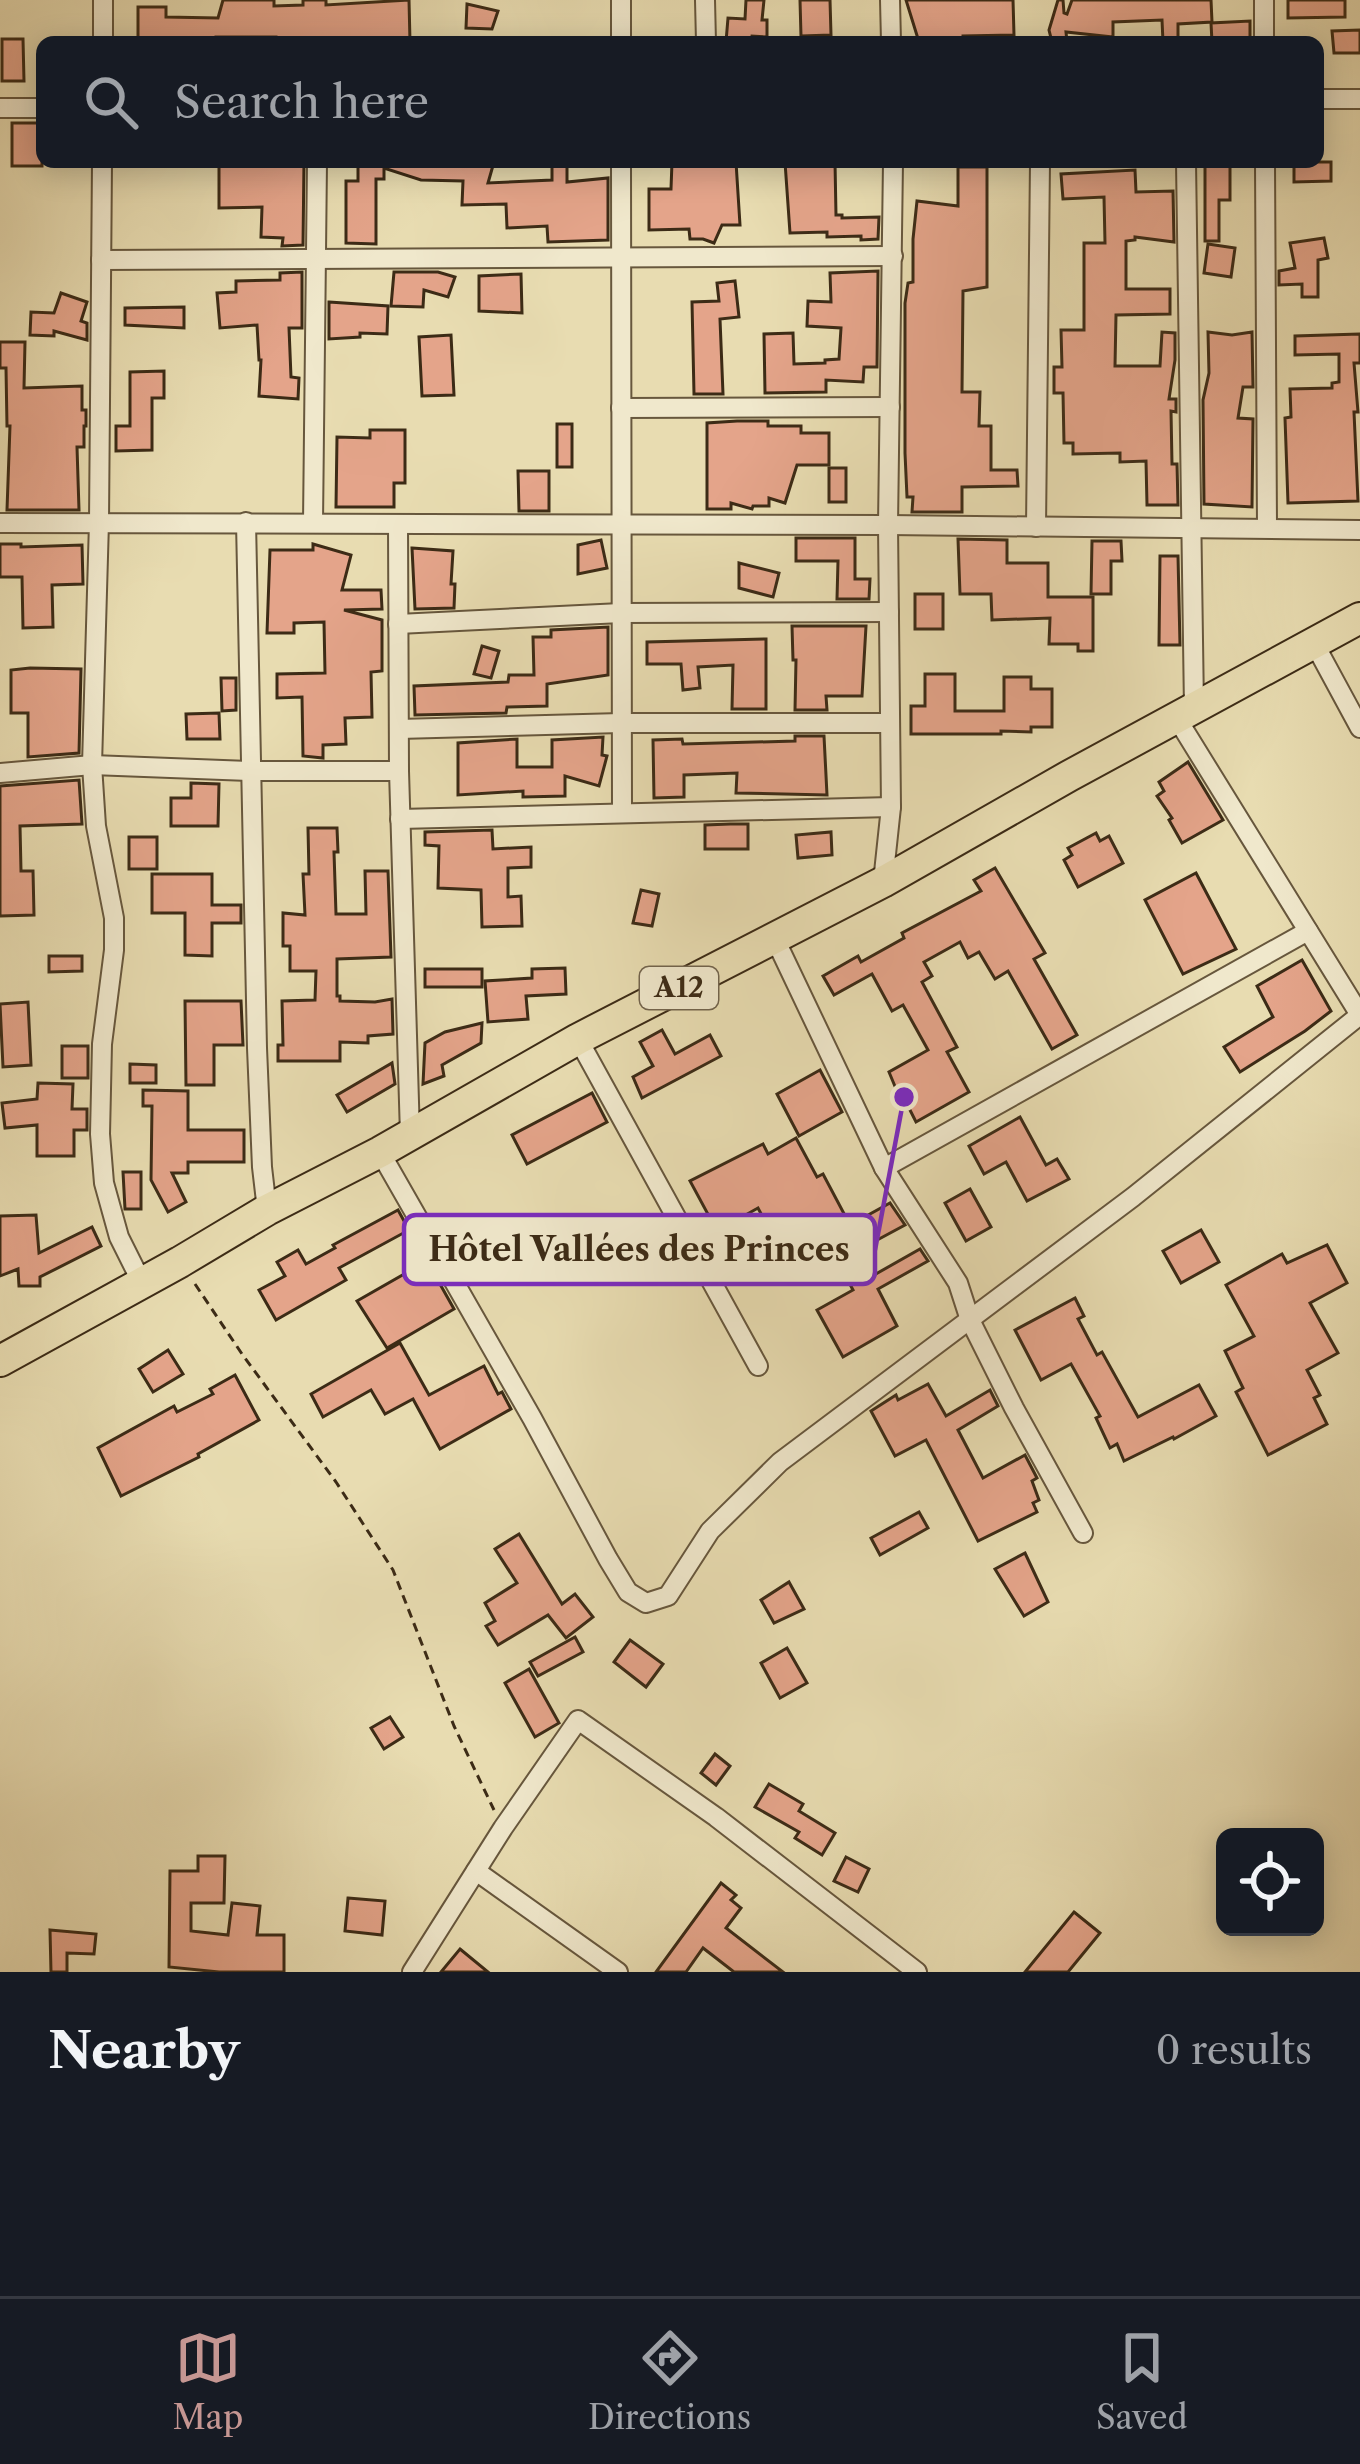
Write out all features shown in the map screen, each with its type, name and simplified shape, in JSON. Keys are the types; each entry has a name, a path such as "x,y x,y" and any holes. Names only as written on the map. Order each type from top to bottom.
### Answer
{"main road":[{"name":"A12","path":"0,1360 578,1039 884,882 1360,618"}],"street":[{"path":"103,0 103,36"},
{"path":"621,0 621,36"},
{"path":"705,0 706,36"},
{"path":"890,0 891,36"},
{"path":"1264,0 1264,36"},
{"path":"1324,99 1360,99"},
{"path":"0,108 36,108"},
{"path":"102,168 92,765 96,826 114,918 100,1134 104,1183 119,1237 142,1283"},
{"path":"313,523 317,168"},
{"path":"621,168 622,812"},
{"path":"884,882 891,807 893,168"},
{"path":"1036,527 1040,168"},
{"path":"380,1153 608,1559 628,1592 646,1604 668,1595 710,1532 780,1462 1133,1197 1360,1015 1185,713 1189,527 1186,168"},
{"path":"1265,168 1267,527"},
{"path":"101,260 893,256"},
{"path":"621,408 890,407"},
{"path":"246,522 249,771 267,1210"},
{"path":"0,523 1360,530"},
{"path":"398,524 399,771 410,1135"},
{"path":"398,624 621,613 890,612"},
{"path":"1314,643 1360,728"},
{"path":"399,729 890,722"},
{"path":"0,773 92,765 399,771"},
{"path":"400,820 891,807"},
{"path":"884,1168 1308,931"},
{"path":"775,939 884,1168 958,1283 970,1320 1083,1533"},
{"path":"578,1039 758,1366"},
{"path":"412,1972 578,1720 716,1817 917,1972"},
{"path":"476,1871 618,1972"}],"path":[{"path":"180,1262 336,1482 392,1570 454,1726 503,1828"}],"building":[{"path":"223,0 274,0 274,6 303,5 303,0 326,0 326,5 409,0 410,36 138,36 138,7 166,7 166,17 218,18"},
{"path":"746,0 764,0 762,20 767,20 767,36 726,36 728,18 745,19"},
{"path":"800,0 830,0 831,35 801,36"},
{"path":"906,0 1013,0 1014,35 917,36"},
{"path":"1058,0 1063,0 1067,14 1072,0 1211,0 1212,22 1178,24 1178,36 1163,36 1162,20 1113,22 1113,36 1066,32 1066,36 1050,36"},
{"path":"1288,0 1345,0 1345,17 1288,18"},
{"path":"467,4 498,11 492,29 466,28"},
{"path":"1250,21 1250,36 1212,36 1211,23"},
{"path":"1360,30 1360,53 1334,53 1332,31"},
{"path":"2,39 23,39 24,81 2,81"},
{"path":"12,123 36,123 36,166 12,166"},
{"path":"1324,162 1331,162 1331,181 1294,182 1294,168 1324,168"},
{"path":"219,168 304,168 303,245 282,246 283,238 261,237 262,207 219,208"},
{"path":"358,168 384,168 384,179 376,179 376,244 346,243 346,181 358,181"},
{"path":"384,168 492,168 488,183 552,180 552,168 567,168 567,182 608,178 608,240 548,242 547,226 507,228 506,204 462,205 463,181 421,180"},
{"path":"672,168 736,168 740,225 722,225 714,243 690,239 689,229 649,230 649,189 671,189"},
{"path":"785,168 835,168 836,215 879,217 878,239 790,233"},
{"path":"958,168 987,168 987,287 963,291 962,392 980,392 979,426 991,426 991,470 1017,470 1018,486 962,487 962,512 912,512 905,453 905,303 908,283 913,282 917,201 958,206"},
{"path":"1205,168 1230,168 1230,200 1219,200 1219,241 1205,241"},
{"path":"1135,170 1136,192 1173,191 1174,242 1135,237 1126,241 1126,289 1170,289 1170,314 1116,315 1115,366 1160,366 1162,332 1175,333 1169,399 1176,399 1176,412 1171,411 1172,464 1177,464 1178,505 1147,505 1146,461 1120,462 1120,453 1073,454 1073,443 1064,443 1063,393 1054,393 1054,367 1062,367 1061,330 1084,330 1084,243 1105,243 1104,197 1063,199 1061,174"},
{"path":"1324,238 1328,258 1318,260 1318,297 1302,297 1302,284 1279,285 1279,271 1295,268 1290,243"},
{"path":"1208,244 1235,248 1231,277 1204,273"},
{"path":"878,271 877,367 864,367 863,382 826,380 826,392 765,393 764,334 793,333 794,364 839,359 841,328 807,326 808,301 831,302 830,273"},
{"path":"302,272 302,328 289,328 291,377 299,378 298,399 259,396 257,325 220,328 217,293 236,292 236,281 280,280 280,273"},
{"path":"394,272 455,277 448,297 424,290 423,307 391,306"},
{"path":"521,274 522,313 479,311 479,276"},
{"path":"735,281 739,317 720,319 723,394 694,394 692,302 719,301 717,283"},
{"path":"61,293 87,302 81,321 87,323 87,340 54,331 54,336 30,335 31,312 54,313"},
{"path":"329,302 388,306 387,334 329,339"},
{"path":"184,307 184,328 125,325 125,308"},
{"path":"1208,332 1252,332 1253,387 1243,387 1238,418 1253,419 1252,507 1204,504"},
{"path":"1360,334 1360,363 1354,363 1358,501 1288,503 1285,418 1291,417 1290,389 1332,388 1332,383 1339,382 1339,354 1295,355 1295,336"},
{"path":"451,335 454,395 422,396 419,337"},
{"path":"0,342 25,342 24,388 82,386 86,426 84,447 77,447 79,510 7,510 10,426"},
{"path":"164,371 164,398 152,398 152,450 116,451 116,426 130,426 130,372"},
{"path":"768,421 768,426 801,426 801,433 829,433 829,465 797,465 785,503 769,498 769,506 752,509 731,503 731,509 707,509 707,423"},
{"path":"557,424 572,424 572,467 557,467"},
{"path":"370,430 405,430 405,483 394,483 394,507 336,507 337,437 370,438"},
{"path":"829,468 846,468 846,502 829,502"},
{"path":"518,471 549,471 549,511 519,511"},
{"path":"796,538 855,538 855,579 870,579 869,599 837,599 838,561 796,561"},
{"path":"958,539 1007,540 1007,563 1048,563 1048,597 1093,597 1093,651 1078,651 1078,644 1049,644 1050,618 992,620 991,594 960,594"},
{"path":"601,540 607,568 578,574 578,545"},
{"path":"1092,541 1121,541 1122,561 1111,561 1111,594 1091,594"},
{"path":"0,544 82,545 83,584 52,585 53,627 23,628 22,577 0,577"},
{"path":"313,544 351,555 342,590 381,590 382,609 344,610 382,620 382,671 371,672 372,717 345,718 346,744 323,745 323,758 303,756 302,697 277,698 277,674 325,673 324,622 294,623 294,633 267,633 270,550 313,550"},
{"path":"412,548 453,551 454,608 415,609"},
{"path":"1160,556 1178,556 1180,645 1159,645"},
{"path":"739,563 779,573 773,597 739,588"},
{"path":"915,594 943,594 943,629 915,629"},
{"path":"792,626 866,626 862,696 826,696 827,710 795,710"},
{"path":"608,627 608,675 547,684 547,706 507,707 506,713 415,715 414,686 508,682 509,675 534,675 533,637 551,637 551,630"},
{"path":"766,639 766,709 732,709 733,665 698,667 700,688 683,690 681,664 647,664 647,642"},
{"path":"482,646 499,651 491,678 474,674"},
{"path":"81,669 79,753 28,757 28,713 11,713 11,670"},
{"path":"925,674 955,674 955,711 1004,711 1004,677 1031,677 1031,689 1052,689 1052,727 1001,734 911,734 911,706 925,706"},
{"path":"221,678 236,678 236,710 222,711"},
{"path":"219,713 220,739 187,739 186,714"},
{"path":"795,736 824,736 827,795 736,793 737,773 684,775 684,797 654,798 653,740 682,739 683,744 795,741"},
{"path":"603,737 602,755 607,756 599,786 565,776 565,796 523,797 523,791 458,795 458,743 517,739 517,767 552,767 552,740"},
{"path":"1188,762 1223,820 1182,843 1157,796 1164,791 1159,782"},
{"path":"79,780 82,824 20,826 21,871 33,871 34,915 0,916 0,786"},
{"path":"191,783 219,784 218,826 171,826 171,798 191,798"},
{"path":"748,824 748,849 705,849 705,825"},
{"path":"308,828 337,828 336,914 366,914 365,871 388,871 391,957 337,959 337,996 340,1001 392,999 393,1034 368,1036 368,1043 340,1042 340,1061 278,1061 278,1045 283,1045 282,1001 315,1000 316,971 290,971 290,946 283,946 283,913 305,915"},
{"path":"492,830 493,849 531,847 531,867 508,868 508,897 521,896 522,926 482,927 481,890 438,888 439,846 425,845 425,832"},
{"path":"831,832 832,855 798,858 796,835"},
{"path":"1096,833 1100,841 1109,836 1123,863 1078,887 1064,860 1072,855 1068,848"},
{"path":"129,837 157,837 157,869 129,869"},
{"path":"995,868 1045,953 1034,959 1077,1035 1052,1049 1008,971 995,979 979,952 968,958 960,942 924,962 932,976 922,982 957,1047 947,1052 969,1092 916,1122 908,1106 904,1108 889,1072 928,1050 903,1005 892,1011 872,974 834,995 823,976 858,956 861,962 904,938 902,933 981,891 974,880"},
{"path":"1196,873 1236,949 1183,974 1145,900"},
{"path":"152,874 212,874 212,905 241,905 241,923 212,923 212,956 185,955 185,913 152,913"},
{"path":"641,890 659,894 652,926 633,923"},
{"path":"49,956 82,956 82,971 49,972"},
{"path":"1302,960 1331,1011 1240,1072 1224,1047 1273,1017 1257,986"},
{"path":"565,968 566,994 526,996 528,1019 488,1022 485,981 532,978 532,969"},
{"path":"425,969 482,969 482,987 425,987"},
{"path":"185,1001 241,1001 243,1045 214,1045 214,1085 186,1085"},
{"path":"28,1002 31,1065 3,1067 0,1004"},
{"path":"482,1023 481,1043 442,1065 444,1076 423,1084 425,1043 445,1032"},
{"path":"662,1030 675,1054 710,1035 721,1056 642,1098 633,1077 653,1066 640,1042"},
{"path":"62,1046 88,1046 88,1078 62,1078"},
{"path":"392,1063 395,1084 347,1112 337,1095"},
{"path":"130,1064 156,1065 156,1083 130,1083"},
{"path":"820,1070 842,1112 799,1136 777,1094"},
{"path":"38,1083 73,1084 72,1109 87,1109 87,1130 74,1130 74,1156 37,1156 37,1125 5,1128 2,1103 37,1099"},
{"path":"143,1090 188,1091 188,1130 244,1130 244,1162 188,1162 188,1173 172,1173 186,1202 168,1212 151,1180 152,1106 143,1106"},
{"path":"592,1093 607,1122 527,1164 512,1135"},
{"path":"1020,1117 1046,1165 1057,1159 1069,1179 1027,1201 1006,1162 984,1174 969,1146"},
{"path":"796,1138 817,1177 823,1174 850,1225 890,1203 905,1225 853,1253 867,1279 920,1249 928,1261 878,1289 897,1326 843,1357 817,1310 853,1290 838,1262 809,1278 792,1248 782,1253 758,1208 717,1231 690,1181 763,1144 768,1154"},
{"path":"123,1172 141,1172 141,1209 125,1209"},
{"path":"970,1189 991,1227 966,1241 945,1203"},
{"path":"398,1210 409,1230 339,1268 346,1280 276,1320 259,1290 285,1276 277,1262 298,1250 306,1264"},
{"path":"36,1215 39,1253 92,1227 101,1246 40,1277 40,1286 19,1286 18,1269 0,1276 0,1216"},
{"path":"1201,1230 1219,1262 1181,1283 1163,1251"},
{"path":"1327,1245 1347,1283 1310,1303 1338,1353 1307,1370 1327,1424 1268,1455 1236,1392 1243,1388 1225,1351 1254,1336 1226,1285 1282,1254 1287,1263"},
{"path":"427,1261 454,1309 387,1348 357,1301"},
{"path":"1075,1298 1084,1316 1078,1319 1097,1355 1102,1352 1138,1417 1199,1385 1216,1416 1124,1461 1117,1444 1110,1448 1096,1418 1100,1416 1071,1364 1041,1380 1015,1330"},
{"path":"400,1343 429,1395 484,1366 511,1409 440,1449 413,1399 385,1414 371,1390 323,1417 311,1394"},
{"path":"168,1350 183,1374 153,1392 139,1369"},
{"path":"235,1375 259,1420 121,1496 98,1448 174,1406 177,1412 213,1394 210,1389"},
{"path":"928,1384 946,1416 990,1390 998,1406 958,1430 983,1478 1025,1455 1037,1478 1032,1481 1039,1500 1033,1503 1037,1512 978,1541 926,1440 895,1456 871,1411 896,1395 898,1400"},
{"path":"919,1512 928,1528 880,1555 871,1538"},
{"path":"519,1534 562,1604 575,1594 593,1617 566,1638 548,1615 498,1645 486,1626 495,1621 485,1603 517,1583 495,1549"},
{"path":"1025,1553 1048,1602 1024,1616 995,1569"},
{"path":"789,1582 804,1609 774,1623 761,1600"},
{"path":"575,1637 583,1652 538,1676 530,1662"},
{"path":"630,1640 663,1664 646,1687 614,1662"},
{"path":"787,1648 807,1683 780,1698 761,1663"},
{"path":"529,1669 559,1723 535,1737 505,1683"},
{"path":"390,1717 403,1737 384,1749 371,1728"},
{"path":"715,1754 730,1766 716,1785 701,1773"},
{"path":"769,1784 803,1804 799,1811 835,1833 822,1855 795,1838 799,1832 755,1807"},
{"path":"198,1856 225,1856 224,1903 191,1903 191,1931 228,1935 232,1903 260,1906 257,1935 284,1935 284,1972 169,1967 170,1871 198,1871"},
{"path":"846,1857 869,1869 858,1892 834,1881"},
{"path":"721,1883 736,1895 731,1900 741,1908 726,1928 783,1972 734,1972 703,1948 686,1972 656,1972"},
{"path":"348,1898 385,1901 382,1935 345,1931"},
{"path":"1074,1912 1100,1933 1068,1972 1025,1972"},
{"path":"50,1930 96,1934 94,1954 67,1953 67,1972 51,1972"},
{"path":"460,1949 488,1972 441,1972"}],"place":[{"name":"Hôtel Vallées des Princes","path":"904,1097"}]}
